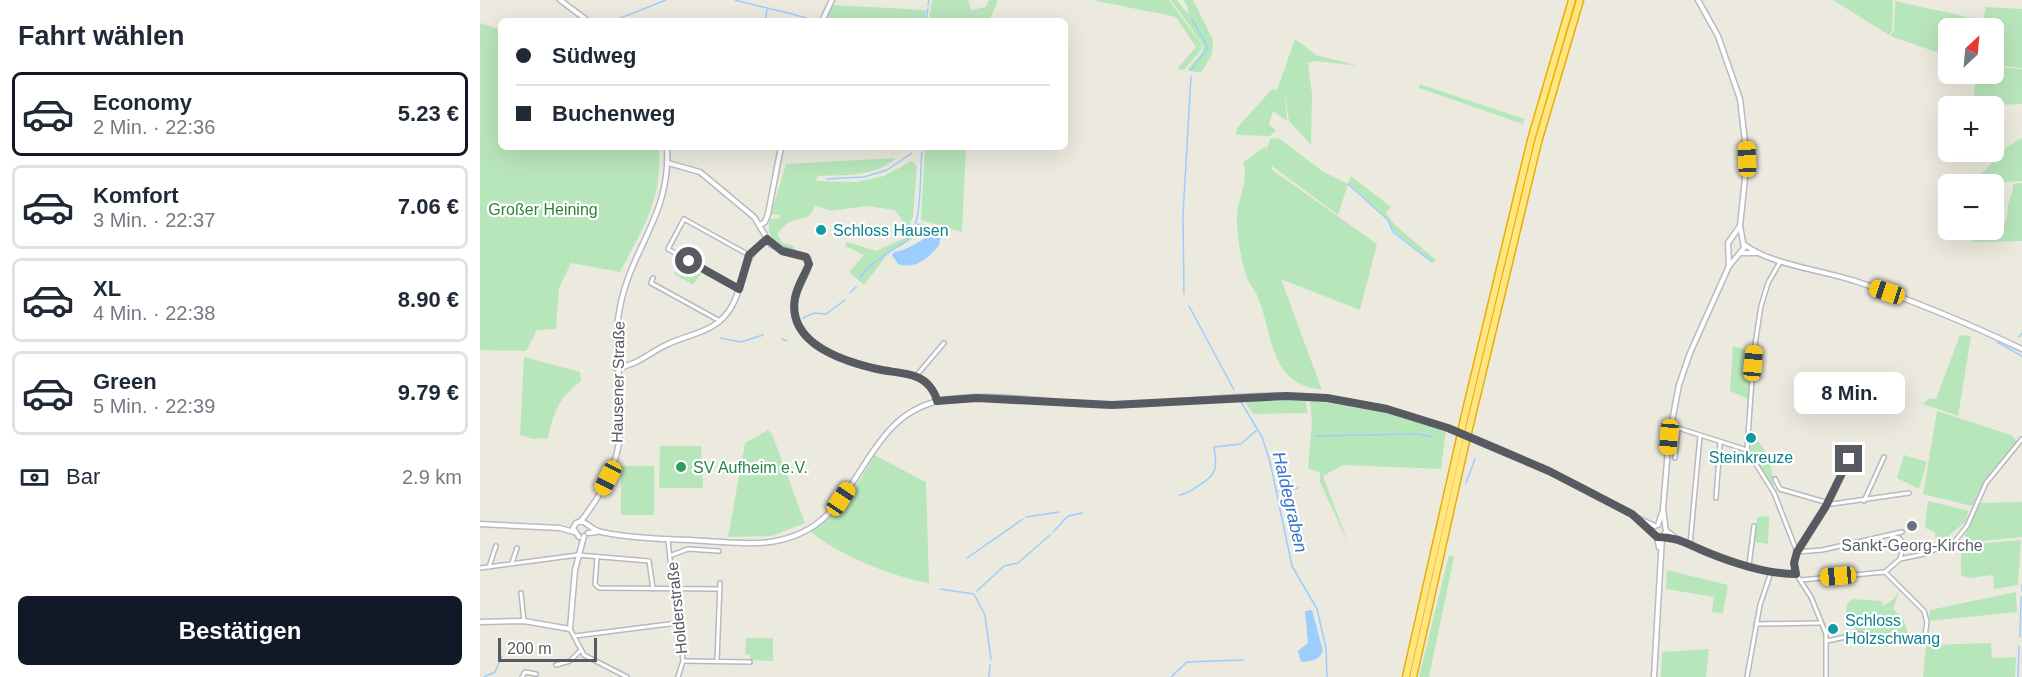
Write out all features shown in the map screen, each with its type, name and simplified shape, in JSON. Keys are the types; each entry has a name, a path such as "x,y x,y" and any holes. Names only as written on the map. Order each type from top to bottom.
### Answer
{"highway":[{"path":"1468,419 1528,151 1572,0"},
{"path":"1406,677 1535,153 1580,0"},
{"path":"1413,677 1462,444"}],"main road":[{"path":"561,0 584,18"},
{"path":"823,18 832,0"},
{"path":"1654,677 1660,527 1669,437 1679,385 1690,353 1729,266 1740,254 1743,242 1740,226 1747,159 1740,99 1718,36 1698,0"},
{"name":"Hausener Straße","path":"584,535 589,511 608,478 620,436 616,368 617,327 624,289 658,213 666,188 667,150"},
{"path":"760,225 767,219 780,150"},
{"path":"668,163 700,172 760,225 767,239 777,249 803,255 809,260 796,293 794,305 797,324 809,339 823,349 859,364 916,376 930,387 937,401"},
{"path":"1729,266 1728,243 1740,226"},
{"path":"1733,238 1760,254"},
{"path":"616,368 638,362 669,344 706,331 720,321 732,306 749,255 767,239"},
{"path":"1728,250 1740,254 1760,254 1887,292 1951,316 2022,349"},
{"path":"480,524 560,528 584,535 601,532 668,539 772,542 804,532 826,516 841,499 886,432 915,410 937,401 977,398 1112,405 1256,396 1327,398 1387,409 1448,428 1549,471 1638,518 1660,527"},
{"path":"1638,518 1661,537"},
{"path":"560,528 586,524 601,532"},
{"path":"574,532 575,525"},
{"path":"1653,532 1660,527"},
{"path":"480,622 524,621 570,629 578,555 584,535"}],"street":[{"path":"739,289 668,249 684,219 749,255"},
{"path":"1779,260 1764,294 1756,334 1747,450 1774,493 1797,552"},
{"path":"653,278 651,283 720,321"},
{"path":"916,376 944,343"},
{"path":"1675,458 1678,428 1747,450"},
{"path":"1690,545 1700,436"},
{"path":"1900,559 1924,554 1960,536 1980,493 1994,471 2022,439"},
{"path":"1716,498 1720,442"},
{"path":"1864,501 1884,457"},
{"path":"1826,677 1827,641 1821,622 1796,574 1794,563 1797,552 1827,504 1849,458"},
{"path":"1775,479 1780,489 1827,504 1864,501 1909,493"},
{"path":"1749,565 1754,526"},
{"path":"1660,527 1690,545 1771,572 1796,574"},
{"path":"1797,552 1902,532"},
{"path":"1801,580 1886,572 1900,559 1904,549 1903,542 1890,535"},
{"path":"1661,537 1676,538"},
{"name":"Holderstraße","path":"668,539 672,555 677,623 683,661 678,677"},
{"path":"489,567 496,546"},
{"path":"512,564 517,548"},
{"path":"672,555 688,549 719,551"},
{"path":"1904,549 1910,556"},
{"path":"480,568 578,555 649,561 653,589"},
{"path":"597,557 595,584 599,588 720,589"},
{"path":"1748,676 1756,624 1771,572"},
{"path":"1827,641 1860,634 1924,643 1927,622 1924,611 1886,572"},
{"path":"717,661 720,583"},
{"path":"521,593 524,621"},
{"path":"1756,624 1821,622"},
{"path":"575,636 677,623"},
{"path":"570,629 580,651 588,658 627,677"},
{"path":"556,665 570,661 580,651"},
{"path":"683,661 750,662"},
{"path":"522,677 525,672 536,674"}],"green space":[{"path":"932,0 968,0 971,10 986,7 989,0 998,0 990,18 929,18"},
{"path":"1092,0 1169,0 1202,45 1201,50 1184,70 1177,69 1196,47 1176,17"},
{"path":"1171,0 1177,0 1187,13 1189,11 1184,0 1193,0 1213,40 1212,54 1201,73 1187,70 1203,51 1203,45"},
{"path":"1833,0 1893,0 1892,30 1889,35"},
{"path":"1895,1 1972,18 1938,18 1938,53 1890,36 1894,30"},
{"path":"831,5 926,10 925,18 825,18"},
{"path":"1986,7 2022,9 2022,68 2004,66 2004,18 1983,18"},
{"name":"Großer Heining","path":"480,23 498,29 498,150 659,150 659,166 658,183 650,212 620,272 571,263 559,288 556,329 537,330 526,351 480,350"},
{"path":"1295,39 1316,55 1359,66 1315,61 1308,63 1312,94 1311,145 1289,121 1285,94 1287,121 1273,111 1269,125 1276,130 1270,136 1236,135 1237,128 1272,89 1277,90"},
{"path":"2004,68 2022,69 2022,104 2004,105 2004,96 1974,96 1975,84 2004,84"},
{"path":"1420,84 1524,119 1523,124 1419,88"},
{"path":"1279,138 1322,171 1348,184 1338,215 1272,166 1271,169 1377,244 1360,310 1281,279 1322,390 1304,386 1291,378 1282,367 1275,354 1257,295 1247,278 1242,262 1237,213 1245,177 1243,162 1265,147 1267,148 1270,139"},
{"path":"2022,138 2022,181 2004,182 2004,174 1981,174 1993,162 2004,162 2004,150"},
{"path":"925,150 966,150 962,232 921,220"},
{"path":"896,158 879,169 869,172 817,176 816,181 856,182 884,176 912,161 917,166 913,216 911,222 909,221 917,236 890,251 864,285 849,272 864,255 845,246 847,242 876,251 905,238 907,227 895,210 866,206 831,211 815,205 811,214 788,223 777,234 783,243 794,246 795,251 778,244 771,236 770,219 780,218 780,215 771,214 786,164"},
{"path":"1351,176 1391,207 1386,213 1394,224 1436,260 1433,262 1393,231 1388,219 1348,183"},
{"path":"2022,183 2022,241 1972,242 1974,240 2004,240 2004,224 2013,184"},
{"path":"681,260 702,272 693,285 674,274"},
{"path":"1960,335 1971,336 1958,416 1923,404 1929,398 1936,399"},
{"path":"1733,346 1752,352 1750,400 1730,391"},
{"path":"524,357 580,372 581,381 558,406 548,438 532,439 520,435"},
{"path":"1305,399 1308,413 1253,414 1244,400"},
{"path":"1312,400 1394,414 1446,430 1441,469 1343,465 1323,476 1349,545 1320,482 1320,473 1308,468 1312,422 1310,402"},
{"path":"1937,411 2011,435 2017,441 1987,478 1972,506 1923,494"},
{"path":"768,430 772,434 805,523 772,536 728,537 745,443"},
{"path":"1752,436 1766,453 1773,476 1774,490 1749,452"},
{"name":"SV Aufheim e.V.","path":"660,446 701,446 703,488 659,488"},
{"path":"874,455 926,482 929,583 866,564 821,540 810,531 831,517 848,499"},
{"path":"1904,455 1927,462 1919,489 1897,478"},
{"name":"SV Aufheim e.V.","path":"621,466 654,466 654,515 621,515"},
{"path":"1928,501 1969,511 1965,522 1940,543 1935,537 1935,532 1925,528"},
{"path":"2022,502 2022,537 1962,543 1977,503"},
{"path":"1769,516 1768,544 1755,542 1757,517"},
{"path":"2021,540 2018,585 1994,589 1993,575 1969,578 1961,575 1961,545"},
{"path":"1449,555 1454,557 1429,677 1419,677"},
{"path":"1667,570 1728,585 1723,613 1712,612 1714,597 1666,589"},
{"path":"1900,588 1893,609 1903,618 1909,636 1903,640 1854,631 1854,620 1846,612 1847,604 1852,599 1882,601 1883,606 1894,599"},
{"path":"2016,592 2017,612 1928,621 1930,610"},
{"path":"746,638 773,638 773,661 750,660 750,655 745,654"},
{"path":"1991,643 1992,658 2016,657 2015,677 1923,677 1926,645"},
{"path":"1709,649 1706,677 1661,677 1662,652"}],"water":[{"path":"942,232 939,245 921,262 910,265 898,264 892,255 894,252"},
{"path":"1312,610 1323,651 1317,659 1301,662 1298,651 1308,643 1305,611"}],"waterway":[{"path":"621,18 666,0"},
{"path":"735,0 805,18"},
{"name":"Haldegraben","path":"928,5 929,0"},
{"name":"Haldegraben","path":"926,18 928,8"},
{"path":"766,18 767,10"},
{"name":"Haldegraben","path":"1191,70 1208,48 1192,19"},
{"name":"Haldegraben","path":"1184,294 1183,215 1191,76"},
{"name":"Haldegraben","path":"860,278 886,254 904,243 915,226 918,214 922,152"},
{"path":"826,179 864,177 887,170 912,153"},
{"path":"1348,184 1388,220 1393,232 1432,262"},
{"path":"918,224 931,228"},
{"name":"Haldegraben","path":"850,293 856,287"},
{"name":"Haldegraben","path":"803,318 814,313 826,314 845,300"},
{"name":"Haldegraben","path":"1189,306 1234,390"},
{"path":"2019,337 2022,333"},
{"path":"720,338 741,342 763,335"},
{"path":"782,339 787,341"},
{"path":"1997,342 2022,356"},
{"name":"Haldegraben","path":"1241,402 1262,437 1270,462 1292,566 1317,609 1326,648 1327,677"},
{"path":"1180,495 1191,491 1211,477 1216,464 1214,447 1241,444 1257,430"},
{"path":"1315,436 1417,434 1433,437"},
{"path":"1466,483 1475,459"},
{"path":"1276,492 1298,488"},
{"path":"1026,517 1059,512"},
{"path":"1053,532 1068,516 1082,513"},
{"path":"967,558 1023,519"},
{"path":"977,591 1004,566 1018,563 1050,535"},
{"path":"2022,585 2022,591"},
{"path":"940,589 974,594 985,615 991,660"},
{"path":"2020,637 2021,597"},
{"path":"2018,677 2019,646"},
{"path":"484,677 495,672 502,656"},
{"path":"1171,677 1187,662 1243,660"},
{"path":"989,677 990,665"}],"place":[{"name":"Schloss Hausen","path":"821,230"},
{"name":"Steinkreuze","path":"1751,438"},
{"name":"SV Aufheim e.V.","path":"681,467"},
{"name":"Sankt-Georg-Kirche","path":"1912,526"},
{"name":"Schloss Holzschwang","path":"1833,629"}],"route":[{"path":"689,261 739,289 749,255 767,239 771,245 782,251 803,255 808,258 809,264 796,293 794,305 796,320 806,336 823,349 859,364 917,377 933,391 937,401 993,398 1071,405 1112,405 1220,398 1305,396 1387,409 1448,428 1549,471 1632,514 1657,537 1676,538 1712,554 1782,574 1796,574 1794,563 1797,552 1826,506 1849,459"}]}
